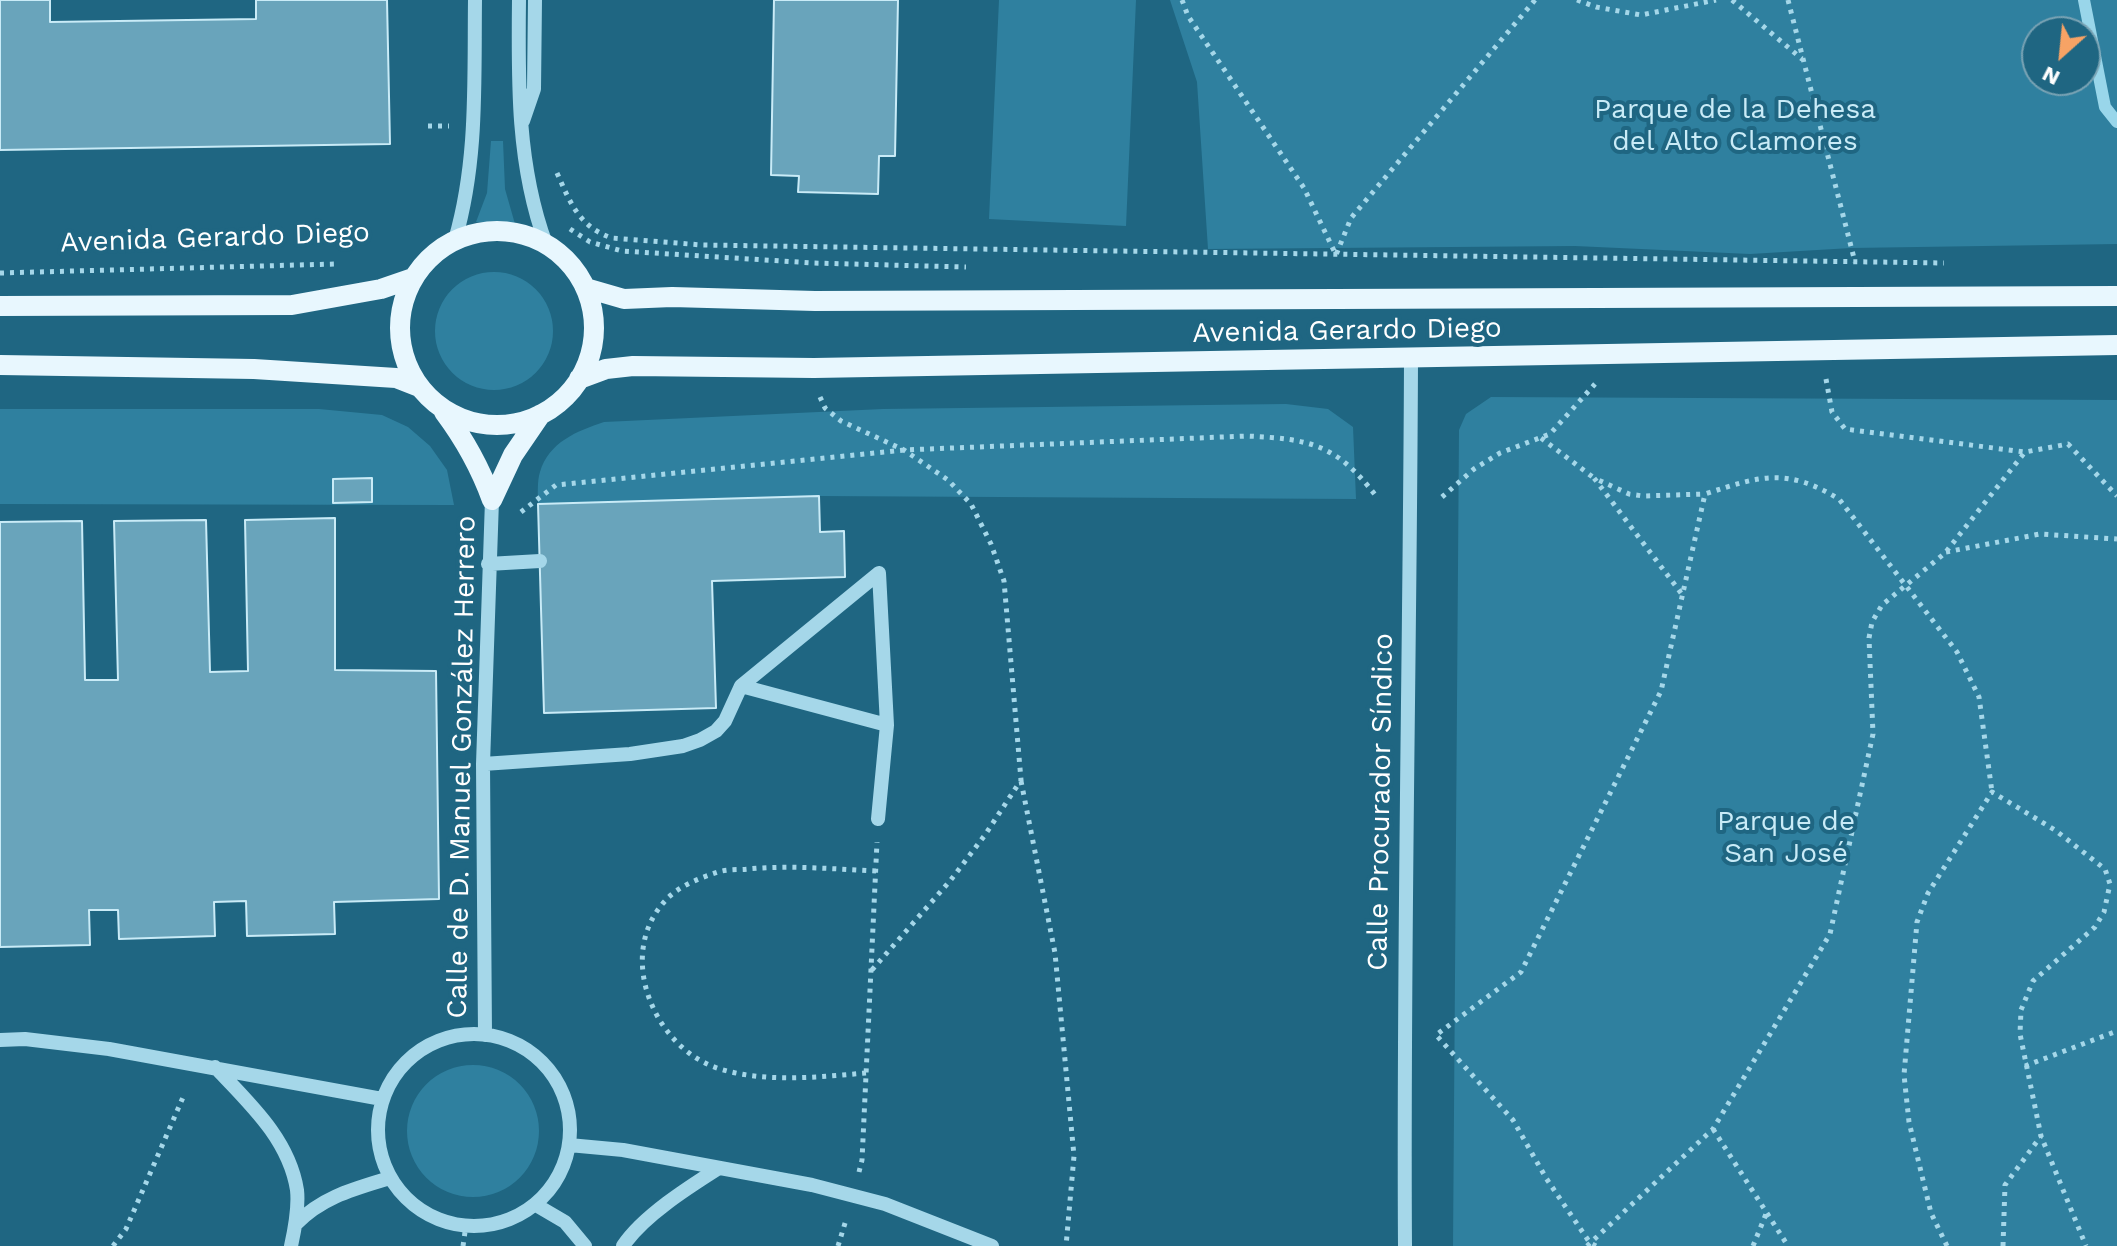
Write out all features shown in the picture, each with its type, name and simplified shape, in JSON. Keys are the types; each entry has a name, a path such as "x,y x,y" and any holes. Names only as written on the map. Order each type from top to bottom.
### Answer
{"main road":[{"path":"439,406 464,419 492,425 518,423 541,414 563,399 579,379 593,342 593,315 586,288 565,258 546,244 524,234 501,230 477,233 455,240 431,255 413,278 405,295 400,333 403,352 419,387 439,406 463,437 492,500"},
{"name":"Avenida Gerardo Diego","path":"0,306 292,305 381,289 413,278"},
{"name":"Avenida Gerardo Diego","path":"586,288 624,299 672,297 759,301 2117,296"},
{"name":"Avenida Gerardo Diego","path":"579,379 606,369 633,366 814,368 2117,345"},
{"path":"0,365 254,369 396,378 419,387"},
{"path":"492,500 513,455 541,414"}],"street":[{"path":"455,240 470,176 474,125 475,0"},
{"path":"519,0 518,102 529,184 546,244"},
{"path":"522,125 534,89 535,0"},
{"name":"Calle Procurador Síndico","path":"1405,1246 1404,1034 1412,497 1411,359"},
{"name":"Calle de D. Manuel González Herrero","path":"485,1035 483,764 492,500"},
{"path":"488,564 540,561"},
{"path":"483,764 593,757 683,746 716,731 725,721 741,686 879,573 887,725 878,819"},
{"path":"741,686 887,725"},
{"path":"459,1035 485,1035 521,1047 551,1072 564,1094 570,1119 569,1145 563,1168 536,1205 512,1219 484,1226 457,1225 430,1216 407,1200 390,1178 380,1152 377,1125 382,1099 394,1076 412,1056 434,1042 459,1035"},
{"path":"0,1040 64,1042 382,1099"},
{"path":"215,1067 282,1146 297,1192 296,1224 291,1246"},
{"path":"569,1145 623,1150 853,1194 992,1246"},
{"path":"623,1246 631,1235 672,1201 719,1168"},
{"path":"296,1224 335,1194 390,1178"},
{"path":"536,1205 565,1222 585,1246"}],"path":[{"path":"1182,0 1188,16 1304,188 1336,255"},
{"path":"1336,255 1351,218 1535,0"},
{"path":"1577,0 1596,7 1641,15 1716,0"},
{"path":"1732,0 1803,60"},
{"path":"1788,0 1855,262"},
{"path":"553,162 574,211 600,234 612,238 718,246 1947,263"},
{"path":"564,220 571,231 606,249 696,257"},
{"name":"Avenida Gerardo Diego","path":"0,273 340,264"},
{"path":"1826,378 1832,412 1845,429 2025,452 2068,444 2117,496"},
{"path":"1442,497 1474,469 1500,453 1550,434 1595,384"},
{"path":"818,392 825,408 841,421 904,450 948,480 971,504 1004,581 1021,780 1055,953 1074,1156 1066,1246"},
{"path":"517,515 556,485 904,450 1247,436 1294,438 1322,447 1357,471 1376,496"},
{"path":"1540,437 1594,478 1629,494 1705,494 1774,475 1813,483 1839,499 1957,652 1979,697 1992,792 1928,893 1917,922 1904,1075 1909,1122 1927,1198 1947,1246"},
{"path":"1705,494 1661,691 1521,972 1436,1035 1513,1120 1546,1178 1591,1245 1713,1129 1830,934 1873,734 1869,638 1872,622 1882,605 1945,553 2025,452"},
{"path":"1594,478 1682,594"},
{"path":"1945,553 2040,534 2117,539"},
{"path":"871,971 950,881 1021,780"},
{"path":"1992,792 2068,840 2105,869 2110,884 2104,912 2095,927 2033,981 2021,1010 2020,1034 2025,1066 2041,1136 2086,1246"},
{"path":"853,1194 862,1160 878,819"},
{"path":"866,1073 788,1077 751,1075 719,1069 692,1055 670,1034 652,1006 643,978 642,951 648,927 665,901 685,885 722,871 784,866 876,871"},
{"path":"2025,1066 2117,1031"},
{"path":"113,1246 126,1229 184,1095"},
{"path":"1713,1129 1788,1246"},
{"path":"2003,1246 2005,1185 2041,1136"},
{"path":"1753,1246 1766,1213"},
{"path":"463,1246 466,1225"}],"green space":[{"path":"999,0 1136,0 1126,226 989,219"},
{"name":"Parque de la Dehesa del Alto Clamores","path":"1170,0 2117,0 2117,244 1851,248 1750,254 1575,246 1208,249 1197,82"},
{"path":"491,141 503,141 505,189 515,224 476,222 487,193"},
{"path":"494,272 527,282 543,298 553,331 543,364 527,380 494,390 461,380 445,364 435,331 445,298 461,282"},
{"name":"Parque de San José","path":"1491,397 2117,400 2117,1246 1453,1246 1459,430 1466,414"},
{"path":"1286,404 1328,409 1353,427 1356,499 819,496 538,504 539,476 550,453 565,439 604,422 883,409"},
{"path":"0,409 319,409 382,415 408,427 430,446 447,470 454,505 0,504"},
{"path":"473,1065 498,1070 520,1084 534,1106 539,1131 534,1156 520,1178 498,1192 473,1197 448,1192 426,1178 412,1156 407,1131 412,1106 426,1084 448,1070"}],"building":[{"path":"0,0 50,0 50,22 256,19 256,0 387,0 390,144 0,150"},
{"path":"774,0 898,0 895,156 879,156 878,194 798,192 799,176 771,175"},
{"path":"372,478 372,502 333,503 333,479"},
{"path":"819,496 820,532 844,531 845,577 712,581 716,708 544,713 538,504"},
{"path":"335,518 335,670 436,671 439,899 334,902 335,934 247,936 246,901 214,902 215,936 119,939 118,910 89,910 90,945 0,947 0,522 82,521 85,680 118,680 114,521 206,520 210,672 248,671 245,520"}],"waterway":[{"path":"2084,0 2105,107 2117,122"}]}
